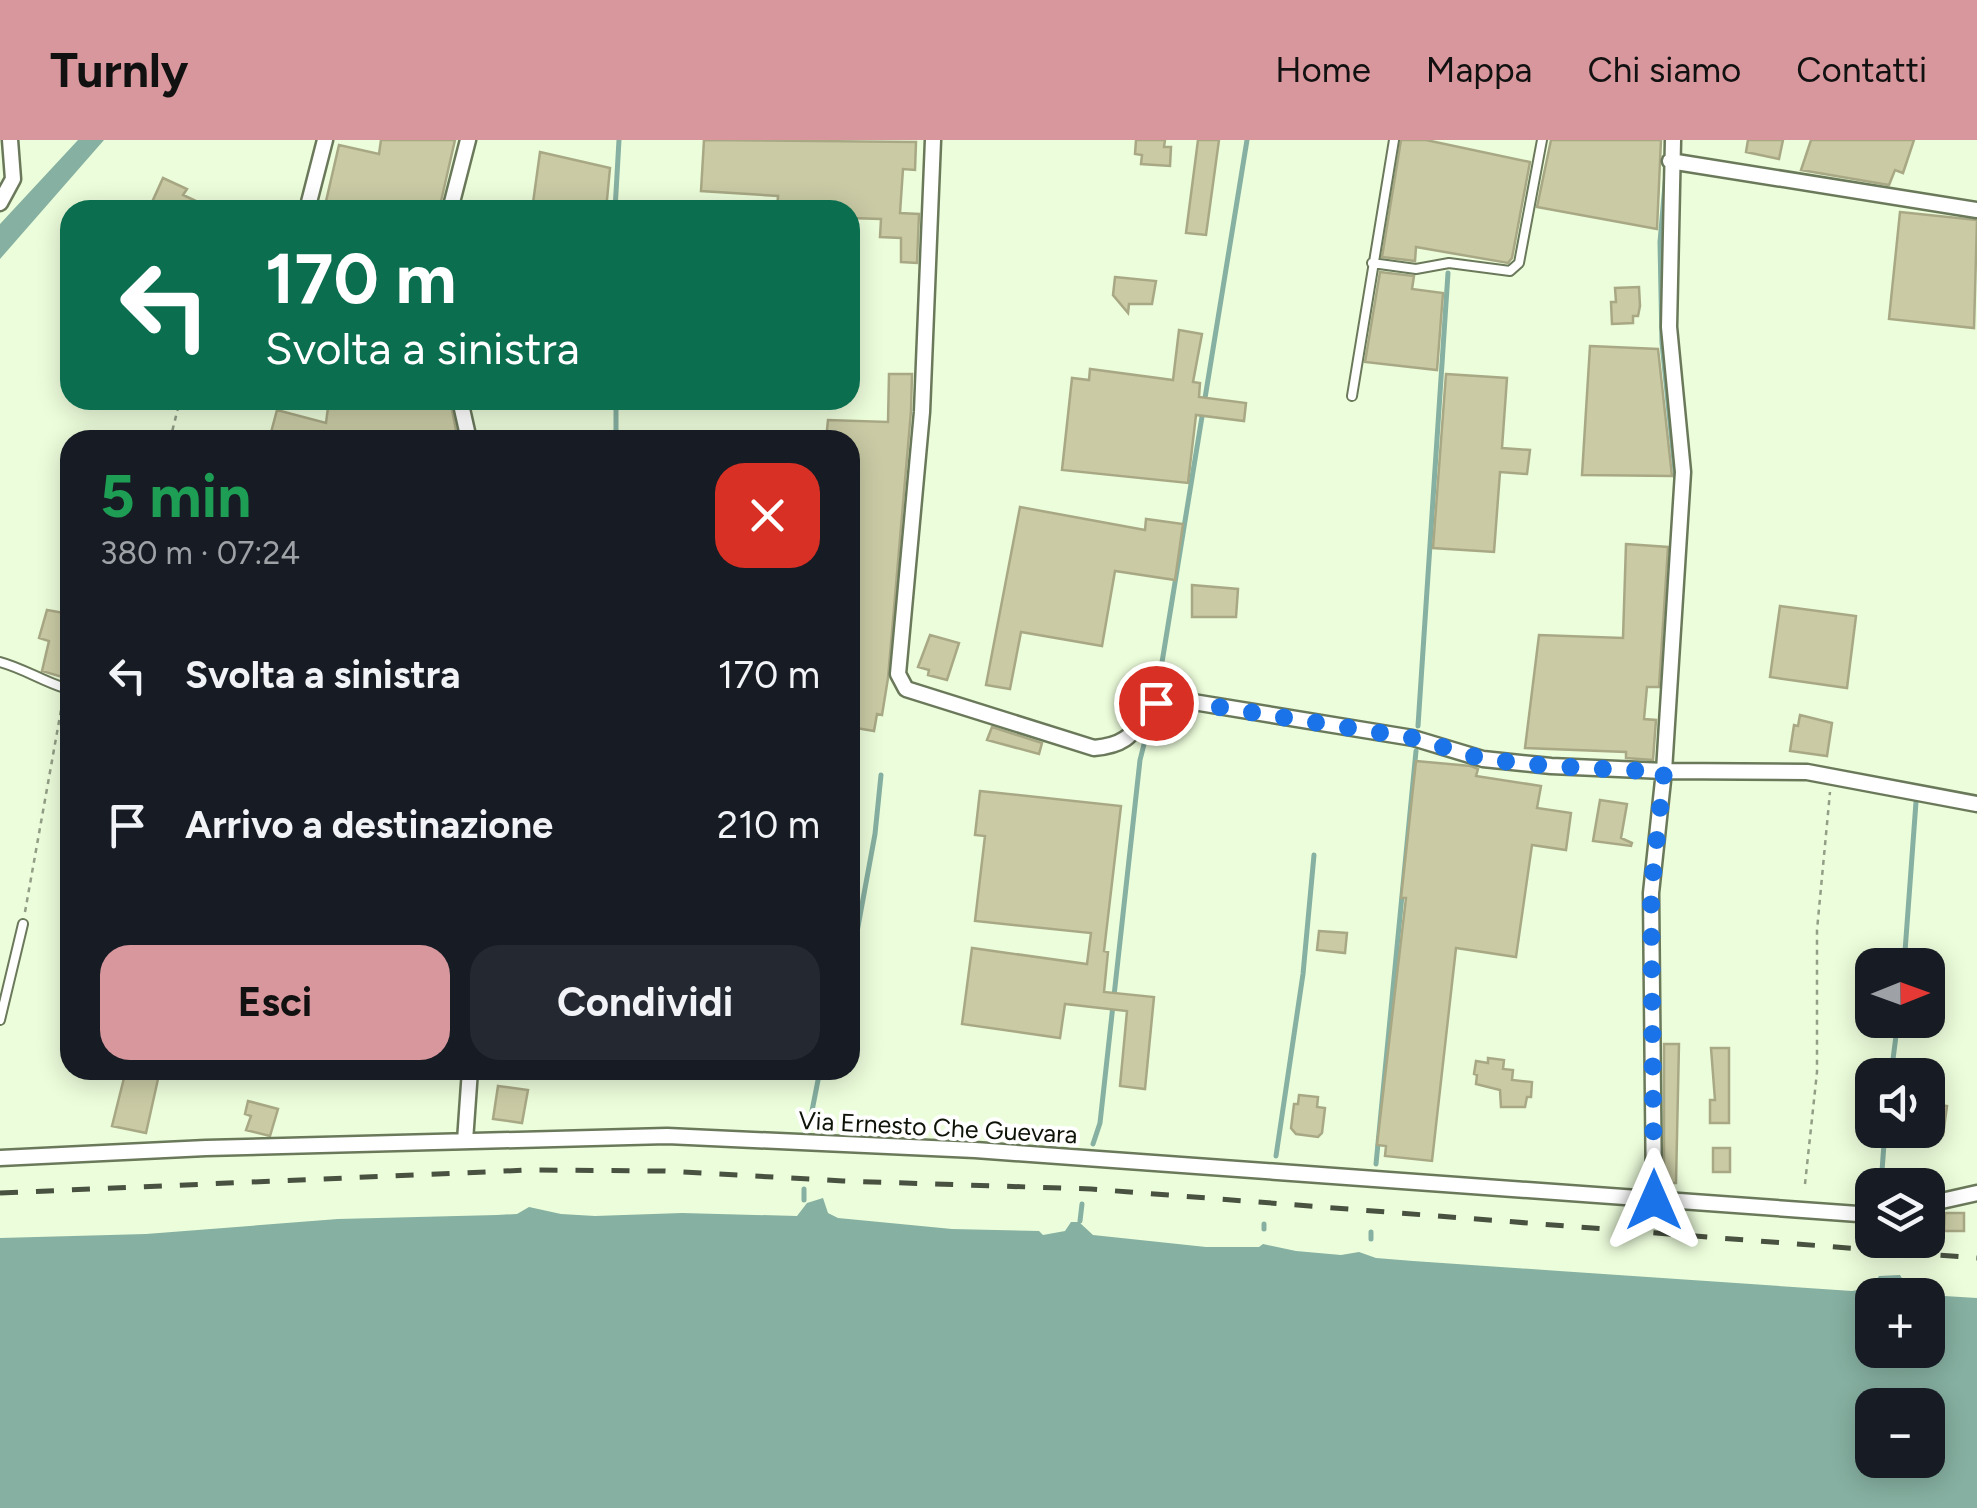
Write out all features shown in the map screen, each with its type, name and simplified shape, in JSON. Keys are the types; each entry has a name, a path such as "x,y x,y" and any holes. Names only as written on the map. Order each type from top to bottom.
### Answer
{"street":[{"path":"0,203 13,179 10,140"},
{"path":"310,200 326,140"},
{"path":"453,200 468,140"},
{"path":"933,140 922,412 898,668 906,689 1094,748 1115,746 1132,737 1144,713 1156,703 1175,700 1413,738 1483,759 1664,772 1751,770 1832,776 1977,804"},
{"path":"1654,1200 1651,893 1664,772 1683,472 1669,326 1673,140"},
{"path":"1670,161 1977,210"},
{"path":"465,1141 469,1080"},
{"name":"Via Ernesto Che Guevara","path":"0,1158 668,1136 956,1149 1855,1213"},
{"path":"1945,1201 1977,1194"}],"lane":[{"path":"1352,396 1394,140"},
{"path":"1372,263 1416,269 1448,262 1510,271 1518,263 1542,140"},
{"path":"0,662 26,669 60,686"},
{"path":"0,1020 23,924"}],"path":[{"path":"23,924 60,716"},
{"path":"1806,1184 1816,1072 1817,930 1832,776"}],"shaded area":[{"path":"78,140 104,140 0,259 0,224"},
{"path":"823,1198 828,1213 838,1218 952,1229 1039,1231 1043,1235 1065,1231 1071,1222 1079,1222 1093,1235 1206,1247 1263,1244 1296,1251 1341,1255 1359,1252 1376,1258 1413,1261 1855,1290 1855,1368 1945,1368 1945,1296 1977,1298 1977,1508 0,1508 0,1238 146,1234 338,1219 517,1214 529,1207 595,1216 797,1216 807,1203"}],"building":[{"path":"381,140 455,140 441,200 326,200 339,145 379,154"},
{"path":"704,140 916,142 915,170 903,169 900,213 919,214 917,263 901,262 901,238 880,237 881,219 860,218 860,200 778,200 778,196 701,191"},
{"path":"1136,140 1165,140 1164,147 1171,147 1170,166 1141,164 1142,155 1135,154"},
{"path":"1198,140 1219,140 1206,235 1186,233"},
{"path":"1401,140 1426,140 1530,162 1508,263 1416,247 1415,261 1382,257"},
{"path":"1551,140 1661,140 1657,229 1537,207"},
{"path":"1748,140 1783,140 1779,159 1746,152"},
{"path":"1811,140 1914,140 1903,173 1895,170 1889,185 1801,170"},
{"path":"540,152 610,168 607,200 533,200"},
{"path":"163,178 187,189 183,195 194,200 153,200"},
{"path":"1900,212 1977,220 1974,328 1889,319"},
{"path":"1380,272 1414,276 1412,289 1443,293 1437,370 1365,362"},
{"path":"1115,277 1156,281 1152,304 1129,304 1128,313 1113,295"},
{"path":"1639,287 1640,306 1633,323 1612,324 1615,288"},
{"path":"1179,330 1202,334 1193,382 1200,383 1199,397 1246,403 1244,421 1196,415 1188,483 1062,470 1072,378 1089,380 1090,369 1173,380"},
{"path":"1590,346 1658,349 1672,476 1582,475"},
{"path":"889,374 912,374 888,678 882,715 877,714 874,731 860,729 860,430 827,430 828,420 888,422"},
{"path":"1446,374 1507,378 1502,448 1530,450 1527,474 1500,472 1494,552 1433,548"},
{"path":"277,410 326,423 328,410 452,410 456,430 272,430"},
{"path":"1020,507 1145,530 1146,519 1183,524 1175,580 1115,571 1102,646 1021,632 1010,689 986,685"},
{"path":"1626,544 1668,547 1659,687 1647,687 1644,719 1656,720 1653,760 1626,758 1626,752 1525,748 1539,635 1623,638"},
{"path":"1192,585 1238,589 1236,617 1192,617"},
{"path":"1780,606 1856,616 1847,688 1770,677"},
{"path":"47,610 60,612 60,676 42,671 49,641 39,638"},
{"path":"930,635 959,643 947,680 928,675 929,670 918,667"},
{"path":"1800,715 1832,723 1827,756 1790,751 1794,725 1798,726"},
{"path":"992,727 1042,743 1039,754 987,740"},
{"path":"1416,761 1471,766 1478,769 1476,776 1541,786 1537,808 1571,813 1566,850 1532,845 1516,957 1456,948 1432,1161 1385,1156 1386,1146 1377,1145 1406,898 1401,898"},
{"path":"980,791 1121,806 1104,951 1108,952 1104,992 1154,997 1145,1089 1120,1086 1127,1011 1065,1004 1060,1038 962,1024 972,948 1087,964 1091,933 975,921 985,836 975,835"},
{"path":"1600,800 1627,804 1621,838 1631,846 1593,841"},
{"path":"1319,931 1347,933 1345,953 1317,950"},
{"path":"1664,1044 1679,1044 1676,1183 1664,1183"},
{"path":"1711,1048 1729,1048 1729,1123 1710,1123 1710,1100 1715,1100"},
{"path":"1488,1058 1504,1060 1503,1069 1513,1070 1512,1080 1532,1082 1531,1097 1527,1097 1525,1107 1501,1107 1500,1090 1476,1084 1476,1061 1488,1063"},
{"path":"124,1080 158,1080 146,1133 112,1126"},
{"path":"498,1086 528,1090 522,1123 493,1119"},
{"path":"1299,1095 1318,1097 1317,1107 1325,1108 1318,1137 1296,1134 1291,1128"},
{"path":"248,1101 278,1109 270,1136 246,1130 251,1116 245,1114"},
{"path":"1713,1148 1730,1148 1730,1172 1713,1172"},
{"path":"1945,1213 1964,1213 1964,1231 1945,1231"}],"waterway":[{"path":"616,200 619,140"},
{"path":"1158,687 1247,140"},
{"path":"1666,173 1660,242 1662,343 1676,481"},
{"path":"1418,726 1448,273"},
{"path":"616,410 616,430"},
{"path":"914,569 919,515"},
{"path":"1093,1144 1100,1123 1140,760 1149,725"},
{"path":"1376,1164 1416,751"},
{"path":"860,916 881,775"},
{"path":"1905,948 1916,802"},
{"path":"1276,1156 1303,974 1314,855"},
{"path":"1893,1058 1896,1038"},
{"path":"810,1121 818,1080"},
{"path":"1882,1168 1884,1148"},
{"path":"804,1189 804,1200"},
{"path":"1080,1221 1082,1204"},
{"path":"1264,1224 1264,1229"},
{"path":"1371,1232 1371,1239"}],"railway":[{"path":"0,1193 529,1170 664,1171 1091,1189 1977,1258"}],"route":[{"path":"1156,703 1175,700 1328,722 1413,738 1483,759 1664,772 1651,893 1654,1200"}]}
